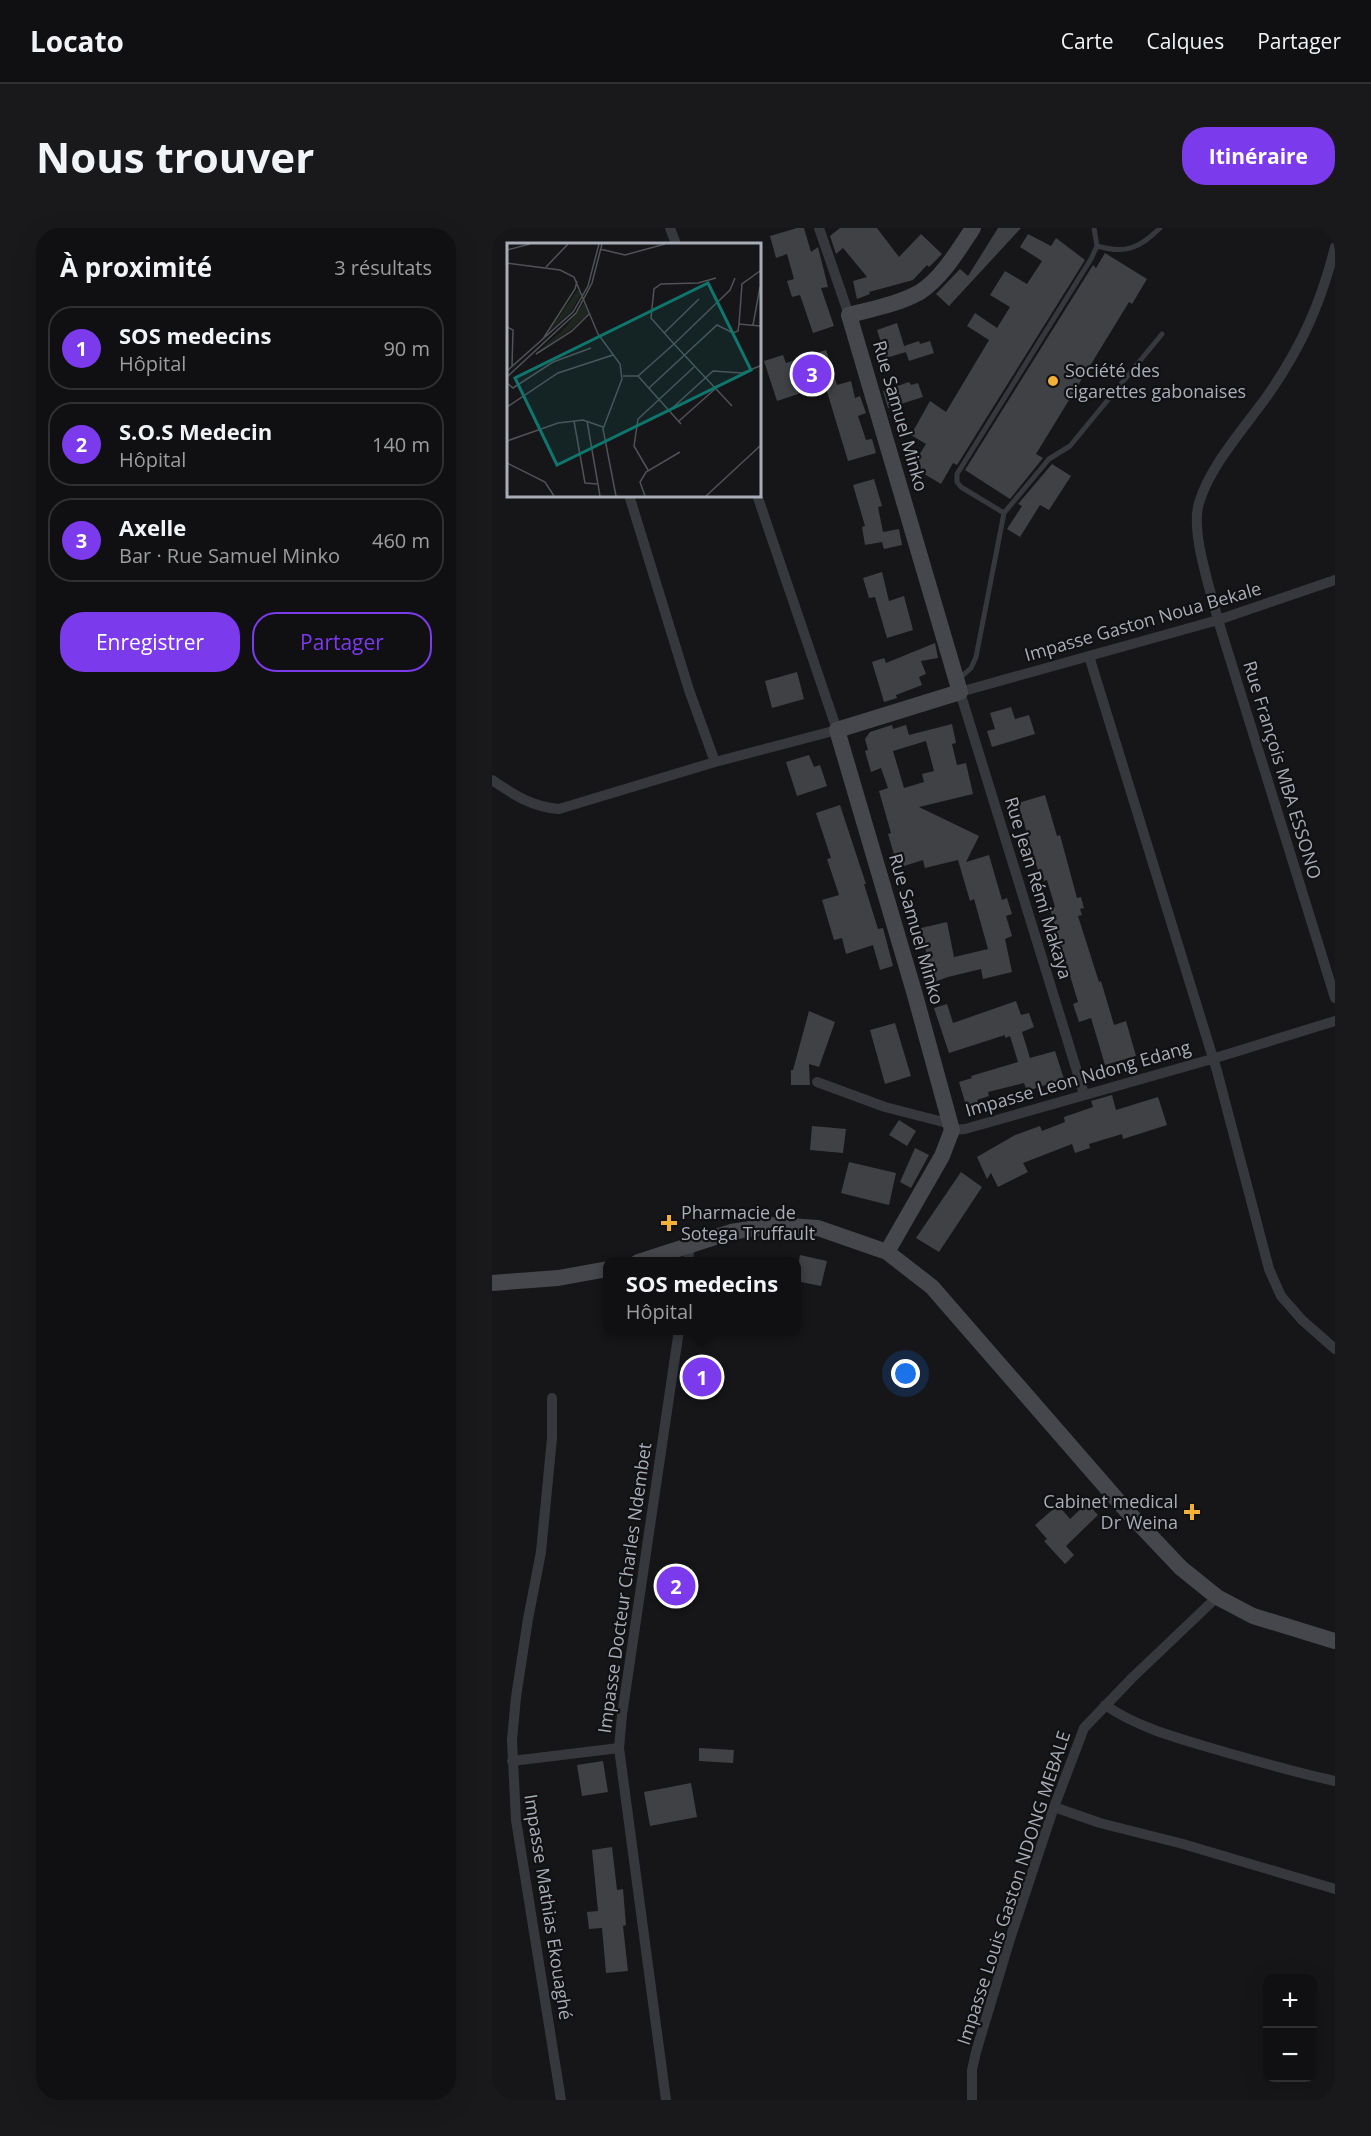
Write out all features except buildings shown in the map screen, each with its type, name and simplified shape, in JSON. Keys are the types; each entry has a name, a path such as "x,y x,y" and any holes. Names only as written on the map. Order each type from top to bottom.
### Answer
{"street":[{"path":"670,228 676,243"},
{"path":"819,228 849,315 903,300 922,291 938,275 973,228"},
{"name":"Rue François MBA ESSONO","path":"1335,247 1318,307 1297,350 1208,482 1198,505 1197,526 1218,620 1335,998"},
{"name":"Rue Samuel Minko","path":"849,315 959,687"},
{"path":"629,496 689,690 715,762"},
{"path":"758,496 837,730"},
{"name":"Impasse Gaston Noua Bekale","path":"959,687 1089,656 1218,620 1335,580"},
{"path":"1089,656 1212,1059 1269,1269 1281,1296 1302,1320 1335,1350"},
{"path":"492,780 522,800 542,807 559,809 715,762 837,730 959,687"},
{"name":"Rue Jean Rémi Makaya","path":"959,687 1084,1094"},
{"name":"Rue Samuel Minko","path":"837,730 952,1127"},
{"name":"Impasse Leon Ndong Edang","path":"952,1127 965,1129 1212,1059 1335,1021"},
{"path":"817,1082 885,1107 952,1127 942,1156 887,1251"},
{"path":"652,1257 731,1232 789,1225 818,1228 887,1251 932,1287 1158,1546 1180,1568 1217,1597 1253,1616 1335,1641"},
{"path":"689,1257 690,1244"},
{"path":"492,1283 558,1278 603,1270"},
{"name":"Impasse Docteur Charles Ndembet","path":"666,2100 619,1748 678,1335"},
{"name":"Impasse Mathias Ekouaghé","path":"552,1398 552,1438 541,1552 516,1697 512,1761 516,1820 561,2100"},
{"name":"Impasse Louis Gaston NDONG MEBALE","path":"972,2100 972,2070 976,2052 1010,1939 1054,1807 1084,1728 1217,1597"},
{"path":"1105,1705 1119,1715 1143,1726 1254,1760 1335,1781"},
{"path":"512,1761 619,1748"},
{"path":"1054,1807 1100,1823 1183,1844 1335,1890"}],"lane":[{"path":"1004,513 962,488 957,482 957,474 1097,246 1094,228"},
{"path":"1097,246 1112,250 1134,248 1160,228"},
{"path":"959,687 976,657 1004,513 1049,459 1070,446 1162,334"}],"place":[{"name":"Axelle","path":"812,374"},
{"name":"Société des cigarettes gabonaises","path":"1053,381"},
{"name":"Pharmacie de Sotega Truffault","path":"669,1223"},
{"name":"SOS medecins","path":"702,1377"},
{"name":"Cabinet medical Dr Weina","path":"1192,1512"},
{"name":"S.O.S Medecin","path":"676,1586"}]}
